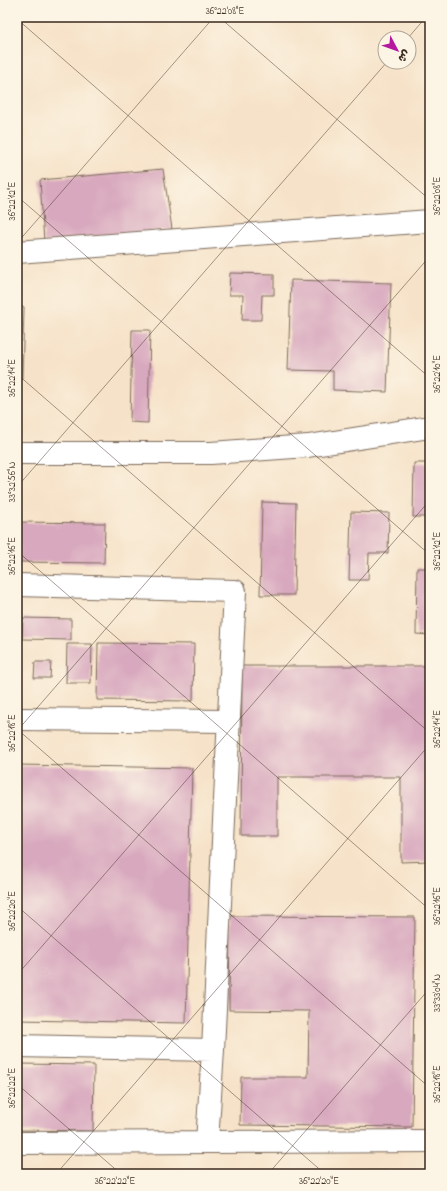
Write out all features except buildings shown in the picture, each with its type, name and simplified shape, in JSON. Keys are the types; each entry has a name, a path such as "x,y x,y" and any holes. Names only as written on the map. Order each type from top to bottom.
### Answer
{"street":[{"path":"17,252 430,221"},
{"path":"17,453 211,453 308,446 430,427"},
{"path":"17,585 235,591 213,1050 207,1142"},
{"path":"17,719 228,721"},
{"path":"17,1046 213,1050"},
{"path":"17,1143 430,1141"}]}
